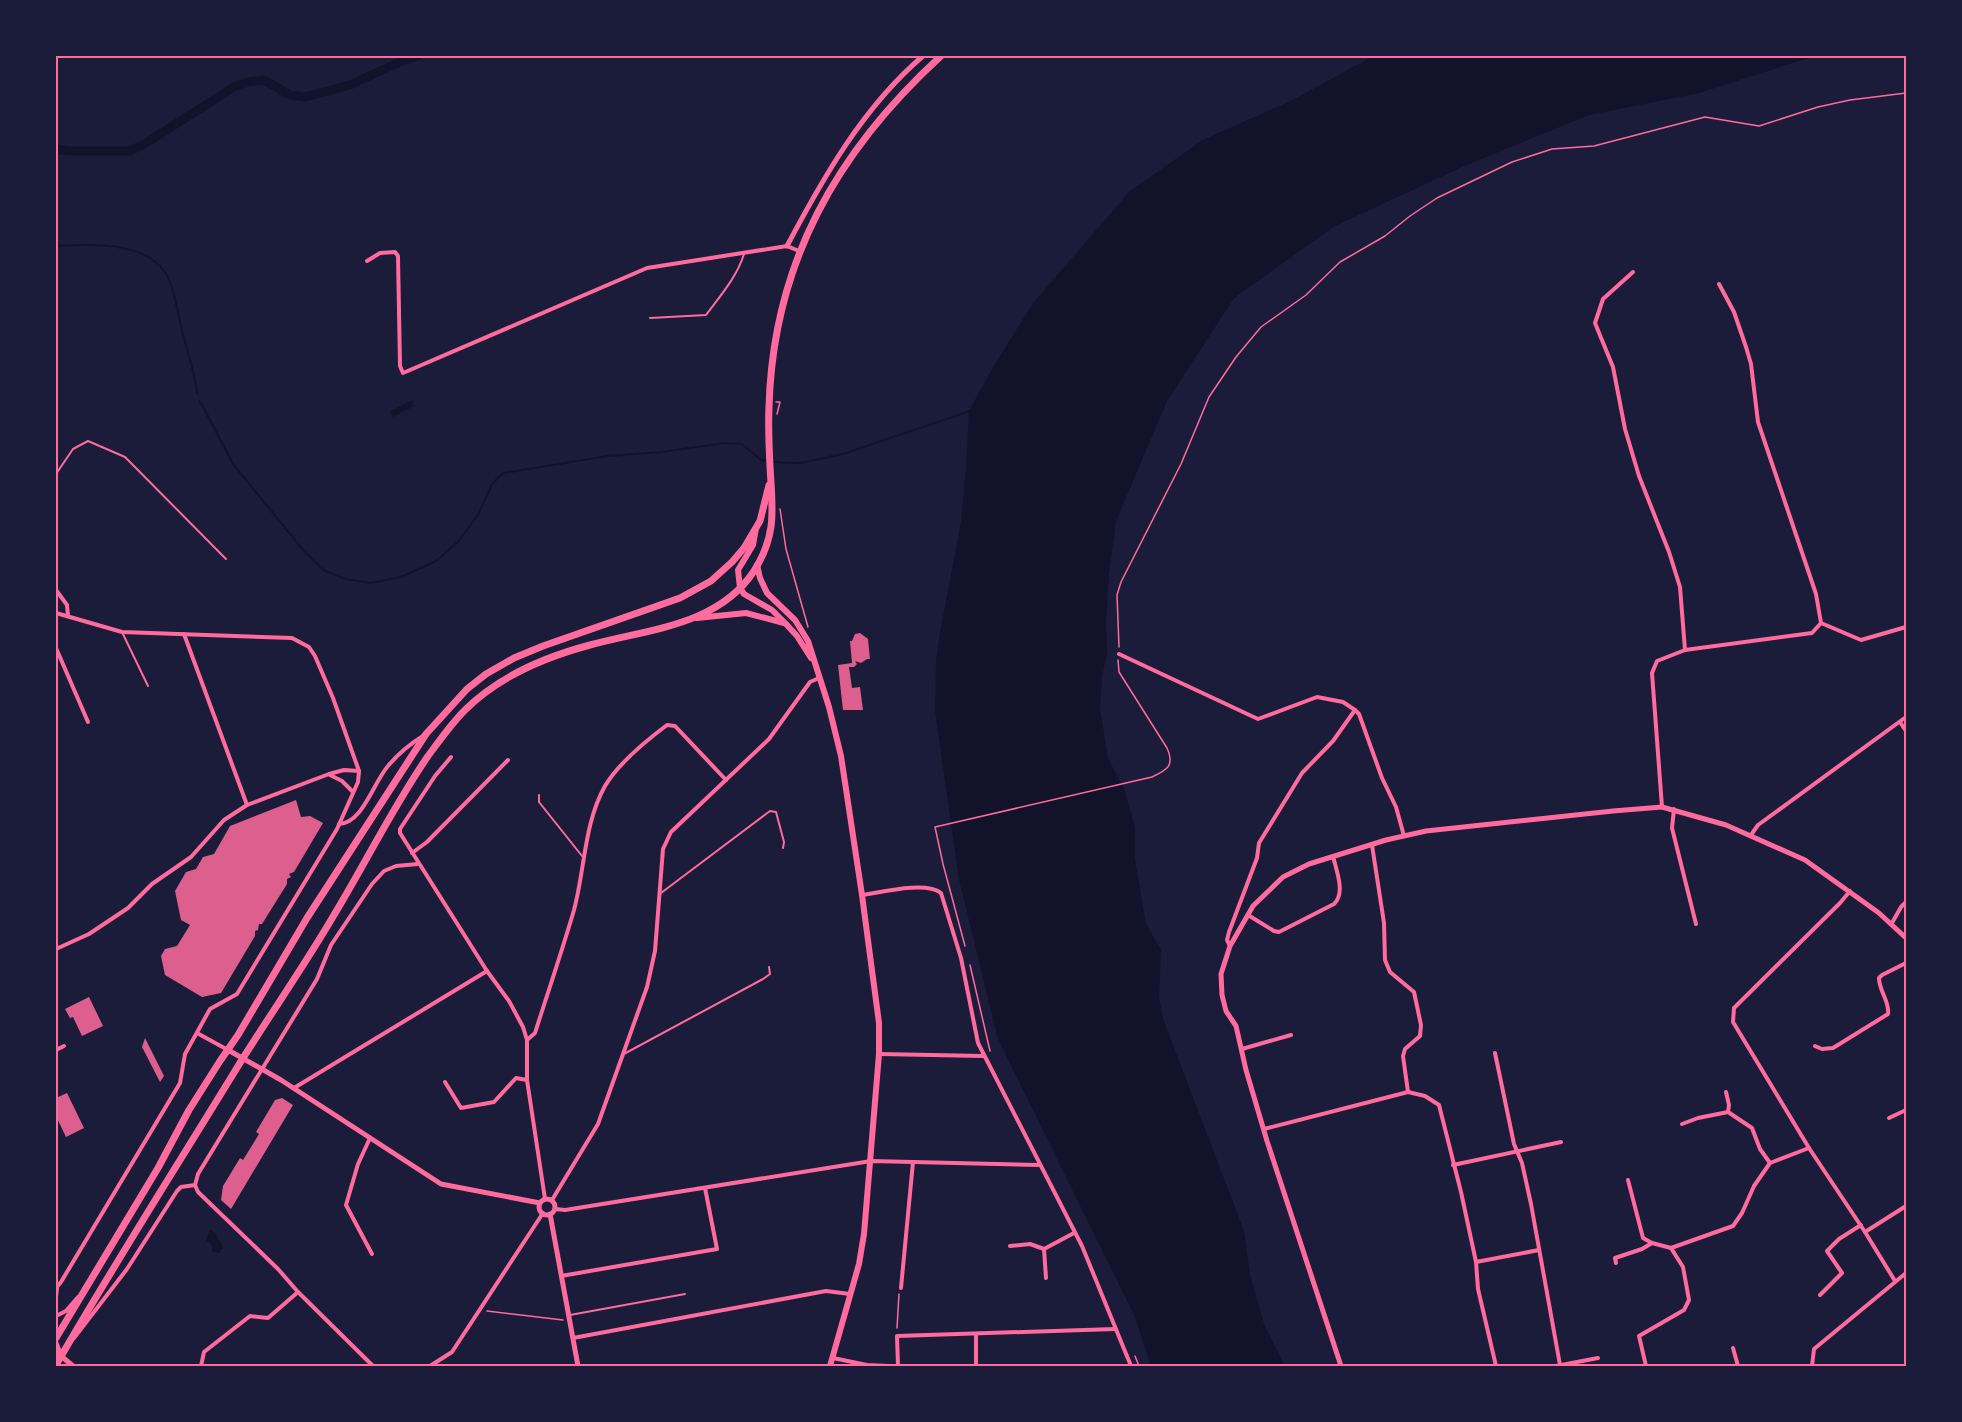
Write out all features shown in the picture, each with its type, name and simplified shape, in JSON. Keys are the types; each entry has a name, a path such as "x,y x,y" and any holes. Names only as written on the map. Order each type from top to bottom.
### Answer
{"main road":[{"path":"56,1365 243,1059 335,914 370,849 416,774 450,725 468,706 513,674 537,663 590,645 668,627 693,618 722,603 740,588 758,565 773,522 769,402 776,342 784,296 799,250 822,201 847,163 889,108 941,56"},
{"path":"770,471 768,494 756,528 753,545 738,570 740,588 744,594 772,610 786,624 817,666"},
{"path":"56,1338 158,1168 189,1110 241,1030 307,918 426,734 467,689 486,674 514,658 697,591 732,562 756,528"},
{"path":"758,565 764,587 795,620 808,641 830,707 841,756 879,1023 879,1054 864,1234 852,1294 830,1366"},
{"path":"693,618 746,613 786,624"}],"street":[{"path":"787,246 825,177 851,138 882,96 923,56"},
{"path":"368,261 380,253 395,252 398,256 400,366 403,373 647,268 787,246 799,250"},
{"path":"1633,272 1603,299 1595,323 1613,367 1625,429 1639,476 1669,552 1680,587 1685,650"},
{"path":"1719,284 1734,312 1746,347 1751,364 1758,422 1816,594 1821,623"},
{"path":"56,590 67,605 68,616"},
{"path":"56,613 122,632 292,638 309,647 315,656 359,771 358,782 338,826 237,994 210,1009 185,1054 180,1083 57,1288 56,1297"},
{"path":"1662,807 1652,674 1657,661 1685,650 1812,633 1821,623"},
{"path":"1821,623 1861,640 1906,627"},
{"path":"184,634 247,805"},
{"path":"56,648 88,722"},
{"path":"1119,654 1258,719 1317,697 1343,702 1359,714 1382,778 1396,807 1404,836"},
{"path":"543,1213 540,1208 598,1124 647,987 655,951 663,849 671,832 769,739 810,682 820,678"},
{"path":"1230,946 1227,940 1229,932 1257,858 1259,843 1302,773 1333,741 1355,710"},
{"path":"1751,835 1758,825 1906,717"},
{"path":"1900,722 1906,731"},
{"path":"527,1040 535,1033 546,999 573,910 591,821 597,802 607,783 642,744 667,725 675,726 726,780"},
{"path":"338,826 355,819 386,767 409,745 426,734"},
{"path":"451,757 435,776 400,828 400,833 487,971 509,1001 523,1027 527,1040 527,1080 546,1201"},
{"path":"411,853 427,842 508,760"},
{"path":"56,949 89,934 128,908 152,884 191,857 224,820 247,805 329,774 344,770 359,771"},
{"path":"329,774 342,781 353,792"},
{"path":"1341,1366 1264,1129 1246,1070 1236,1026 1226,1011 1222,995 1221,974 1230,946 1262,896 1283,877 1294,869 1333,856 1426,831 1613,810 1662,807 1726,825 1805,860 1892,923 1906,938"},
{"path":"1674,809 1672,828 1696,924"},
{"path":"1372,844 1384,923 1385,960 1390,972 1414,992 1421,1025 1420,1036 1405,1049 1403,1056 1408,1092"},
{"path":"1248,915 1279,932 1334,904 1340,892 1333,856"},
{"path":"371,1366 278,1269 198,1192 195,1185 198,1174 317,979 330,945 372,884 384,871 396,866 418,864"},
{"path":"862,895 924,887 936,888 941,892 958,947 978,1042 1082,1246 1131,1366"},
{"path":"1850,891 1734,1008 1733,1022 1809,1148 1861,1225 1895,1281"},
{"path":"1892,923 1906,902"},
{"path":"1815,1046 1822,1049 1833,1048 1888,1014 1889,1008 1880,987 1879,978 1906,963"},
{"path":"294,1088 487,971"},
{"path":"197,1034 294,1088 441,1184 546,1201 555,1206 552,1212 560,1276 578,1366"},
{"path":"1242,1049 1291,1035"},
{"path":"56,1050 64,1046"},
{"path":"1495,1053 1514,1144 1531,1204 1558,1366 1598,1358"},
{"path":"879,1054 984,1056"},
{"path":"446,1082 460,1108 494,1102 516,1078 527,1080"},
{"path":"1264,1129 1408,1092 1425,1096 1439,1105 1476,1262 1478,1289 1496,1366"},
{"path":"1726,1092 1728,1112"},
{"path":"1889,1118 1906,1110"},
{"path":"1682,1124 1728,1112 1752,1128 1760,1149 1770,1163"},
{"path":"370,1138 358,1164 346,1205 372,1254"},
{"path":"1453,1165 1561,1142"},
{"path":"1628,1180 1643,1238 1671,1248 1733,1226 1742,1213 1754,1186 1770,1163 1809,1148"},
{"path":"543,1213 871,1161 1039,1165"},
{"path":"901,1288 913,1162"},
{"path":"68,1345 79,1334 127,1269 177,1191 182,1187 195,1185"},
{"path":"560,1276 717,1249 705,1188"},
{"path":"1865,1232 1906,1206"},
{"path":"430,1366 452,1353 543,1213"},
{"path":"1820,1295 1842,1273 1827,1251 1839,1239 1861,1225"},
{"path":"1010,1246 1030,1244 1044,1249 1074,1233"},
{"path":"1616,1263 1615,1258 1642,1249 1652,1243"},
{"path":"1646,1366 1639,1336 1684,1310 1689,1300 1683,1267 1671,1248"},
{"path":"1044,1249 1046,1278"},
{"path":"1476,1262 1539,1250"},
{"path":"1812,1366 1814,1349 1906,1273"},
{"path":"56,1316 66,1311 86,1287"},
{"path":"573,1338 826,1291 852,1294"},
{"path":"201,1366 204,1352 250,1316 268,1318 298,1292"},
{"path":"898,1366 897,1336 1115,1329"},
{"path":"976,1334 976,1366"},
{"path":"56,1343 61,1356 73,1366"},
{"path":"1733,1348 1738,1366"},
{"path":"833,1358 867,1365 889,1366"}],"lane":[{"path":"650,318 706,315 726,288 741,263 745,251"},
{"path":"56,474 73,449 88,441 125,457 226,558"},
{"path":"122,632 148,686"},
{"path":"539,795 539,802 584,858"},
{"path":"658,895 770,811 776,813 784,842 783,848"},
{"path":"622,1055 763,979 770,974 769,967"},
{"path":"569,1318 685,1294"}],"path":[{"path":"966,950 935,826 1133,782 1152,777 1164,771 1169,765 1172,758 1160,735 1119,672 1117,595 1121,582 1181,464 1209,397 1236,357 1261,327 1306,295 1340,262 1385,236 1437,198 1512,162 1552,149 1594,147 1705,117 1759,126 1818,107 1850,100 1906,93"},
{"path":"777,416 780,402"},
{"path":"780,507 786,549 809,628"},
{"path":"968,960 990,1052"},
{"path":"897,1336 901,1288"},
{"path":"479,1310 569,1318"},
{"path":"1134,1355 1139,1366"}],"shaded area":[{"path":"1373,56 1815,56 1699,93 1589,115 1462,167 1335,226 1234,298 1167,401 1116,521 1109,574 1107,653 1102,676 1100,708 1108,759 1124,788 1135,828 1135,860 1146,924 1161,950 1159,997 1163,1019 1244,1231 1250,1275 1264,1324 1285,1366 1151,1366 1135,1317 998,1039 959,879 935,711 936,661 961,522 969,411 996,362 1034,302 1130,191 1203,140 1293,100"},
{"path":"412,400 414,406 393,417 390,412"},
{"path":"210,1229 223,1247 219,1253 213,1252 211,1244 206,1241"}],"building":[{"path":"860,633 868,639 870,659 861,663 855,661 857,664 854,667 849,667 852,688 860,687 863,710 843,710 838,665 852,663 850,641 855,634"},
{"path":"296,800 301,817 310,816 323,823 294,872 289,874 291,877 287,879 287,884 262,924 259,924 255,936 221,993 202,997 165,975 161,956 165,949 177,946 190,925 181,920 175,891 186,872 196,869 203,857 214,854 230,826"},
{"path":"89,997 103,1026 82,1036 73,1017 70,1018 65,1009"},
{"path":"145,1038 164,1076 160,1082 142,1047"},
{"path":"67,1093 84,1128 66,1137 56,1116 56,1098"},
{"path":"282,1098 293,1105 231,1209 221,1200 223,1186 240,1158 243,1160 259,1134 256,1132 275,1100"}],"waterway":[{"path":"56,149 130,151 234,87 248,82 264,80 290,95 305,97 350,85 404,60 418,56"},
{"path":"56,246 104,245 121,248 150,258 162,268 174,294 197,393"},
{"path":"200,401 233,464 304,551 325,571 346,579 371,583 401,577 436,561 458,542 478,515 492,484 503,473 608,456 662,452 725,443 742,444 761,460 800,463 843,454 970,411"}]}
